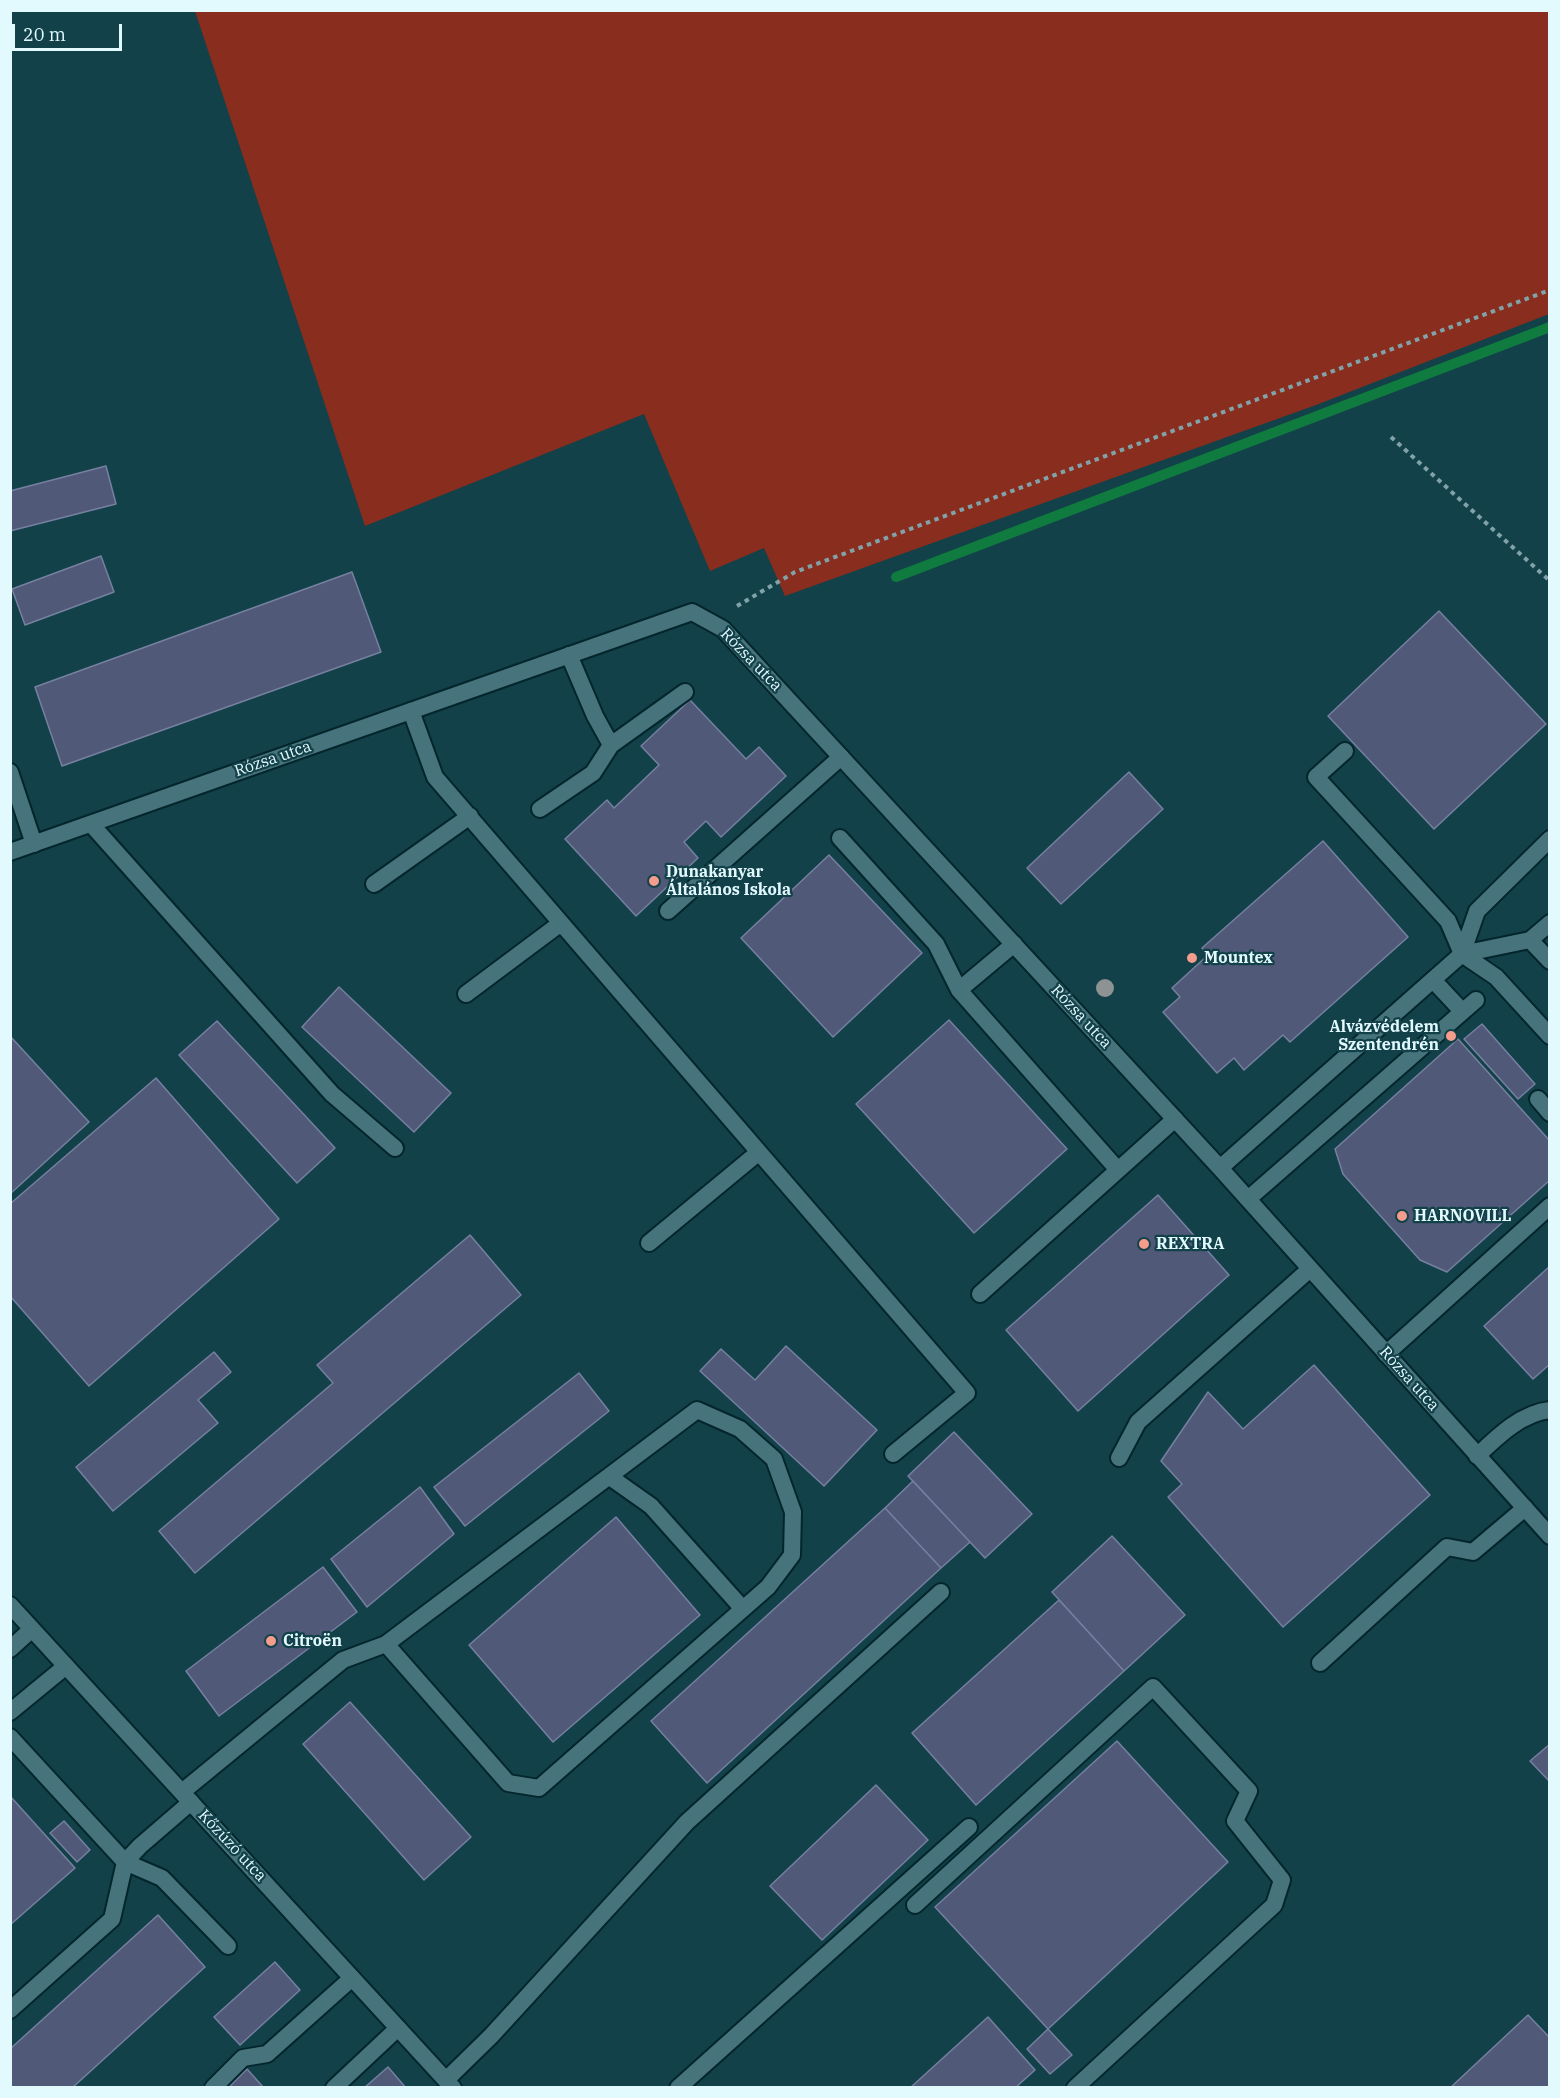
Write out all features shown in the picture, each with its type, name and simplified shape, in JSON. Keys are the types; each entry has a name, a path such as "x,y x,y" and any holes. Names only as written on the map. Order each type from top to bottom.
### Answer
{"street":[{"name":"Rózsa utca","path":"10,852 692,612 723,629 1220,1168 1550,1536"},
{"path":"569,655 595,716 611,745"},
{"path":"540,809 593,773 611,745 685,692"},
{"path":"411,711 435,777 967,1393 893,1454"},
{"path":"1345,751 1316,777 1448,921 1462,954 1496,977 1550,1036"},
{"path":"668,911 841,757"},
{"path":"10,772 34,844"},
{"path":"374,884 470,816"},
{"path":"90,824 332,1094 394,1148"},
{"path":"840,838 936,944 959,990 1118,1170"},
{"path":"1220,1168 1462,954 1476,911 1550,839"},
{"path":"466,994 561,923"},
{"path":"1462,954 1530,940 1550,923"},
{"path":"1530,940 1550,961"},
{"path":"959,990 1014,944"},
{"path":"1433,980 1462,1011"},
{"path":"1248,1199 1476,1000"},
{"path":"1538,1099 1550,1113"},
{"path":"980,1294 1175,1119"},
{"path":"648,1243 759,1152"},
{"path":"1386,1354 1550,1206"},
{"path":"1119,1458 1138,1422 1310,1269"},
{"path":"10,2010 112,1919 125,1862 186,1797 343,1660 387,1644 697,1410 740,1429 774,1459 793,1512 792,1555 768,1587 540,1788 508,1783 387,1644"},
{"path":"1477,1456 1506,1429 1539,1411 1550,1410"},
{"path":"610,1476 651,1506 743,1609"},
{"path":"1320,1663 1447,1547 1473,1552 1525,1508"},
{"path":"450,2084 687,1822 941,1592"},
{"name":"Kőzúzó utca","path":"10,1605 450,2084"},
{"path":"10,1649 32,1629"},
{"path":"10,1712 66,1666"},
{"path":"915,1905 1153,1687 1249,1791 1235,1821 1282,1880 1274,1905 1075,2088"},
{"path":"10,1737 125,1862 162,1878 228,1946"},
{"path":"678,2088 969,1827"},
{"path":"213,2088 243,2058 267,2054 352,1978"},
{"path":"334,2088 398,2028"}],"path":[{"path":"710,622 795,572 1550,290"},
{"path":"1391,437 1550,582"}],"shaded area":[{"path":"195,11 1549,11 1549,314 1316,405 785,596 764,548 710,571 644,414 365,526"}],"building":[{"path":"106,466 116,504 10,531 10,491"},
{"path":"101,556 114,592 25,625 12,589"},
{"path":"352,572 381,652 62,766 35,687"},
{"path":"1439,611 1546,724 1434,829 1328,716"},
{"path":"690,700 746,759 759,747 786,776 721,837 706,821 684,842 698,858 636,916 565,839 607,800 614,808 659,765 641,746"},
{"path":"1129,772 1163,809 1061,904 1027,868"},
{"path":"1323,841 1408,937 1290,1042 1283,1035 1244,1070 1234,1058 1217,1073 1163,1012 1180,997 1172,988 1208,955 1202,948"},
{"path":"829,855 922,953 833,1037 741,938"},
{"path":"339,987 451,1093 414,1132 302,1027"},
{"path":"949,1020 1067,1149 974,1233 856,1104"},
{"path":"217,1021 335,1148 297,1183 179,1055"},
{"path":"1482,1024 1535,1084 1518,1099 1464,1039"},
{"path":"10,1036 89,1122 10,1194"},
{"path":"1458,1039 1550,1141 1550,1180 1447,1272 1420,1260 1343,1174 1335,1149"},
{"path":"156,1078 279,1219 89,1386 10,1296 10,1204"},
{"path":"1158,1195 1229,1275 1078,1411 1006,1330"},
{"path":"470,1235 521,1295 195,1573 159,1531 333,1383 317,1365"},
{"path":"1550,1266 1550,1364 1533,1379 1484,1326"},
{"path":"786,1346 877,1430 824,1486 700,1371 721,1349 755,1380"},
{"path":"214,1352 231,1372 198,1400 218,1423 113,1511 76,1467"},
{"path":"1314,1365 1430,1495 1283,1627 1168,1497 1182,1484 1161,1461 1208,1392 1243,1429"},
{"path":"579,1373 609,1411 465,1526 434,1487"},
{"path":"954,1432 1032,1514 985,1558 908,1476"},
{"path":"913,1481 970,1542 941,1568 885,1508"},
{"path":"420,1487 454,1534 367,1607 331,1559"},
{"path":"885,1508 941,1568 707,1783 651,1721"},
{"path":"616,1517 700,1615 553,1742 469,1645"},
{"path":"1112,1536 1185,1615 1124,1671 1052,1592"},
{"name":"Citroën","path":"323,1567 357,1612 219,1716 186,1671"},
{"path":"1059,1600 1124,1671 976,1805 912,1733"},
{"path":"350,1702 471,1837 424,1880 303,1744"},
{"path":"1117,1741 1228,1862 1048,2029 935,1907"},
{"path":"1550,1744 1550,1782 1530,1761"},
{"path":"876,1785 928,1840 822,1940 770,1886"},
{"path":"10,1796 75,1868 10,1925"},
{"path":"64,1821 90,1850 77,1862 50,1833"},
{"path":"158,1915 205,1967 72,2088 10,2088 10,2049"},
{"path":"275,1962 300,1990 240,2045 214,2017"},
{"path":"1528,2015 1550,2038 1550,2088 1450,2088"},
{"path":"988,2017 1035,2070 1015,2088 910,2088"},
{"path":"1048,2029 1072,2055 1050,2074 1027,2049"},
{"path":"388,2067 406,2088 364,2088"},
{"path":"247,2069 264,2088 228,2088"}],"waterway":[{"path":"896,577 1550,327"}],"place":[{"name":"Dunakanyar Általános Iskola","path":"654,881"},
{"name":"Mountex","path":"1192,958"},
{"name":"Alvázvédelem Szentendrén","path":"1451,1036"},
{"name":"HARNOVILL","path":"1402,1216"},
{"name":"REXTRA","path":"1144,1244"},
{"name":"Citroën","path":"271,1641"}]}
